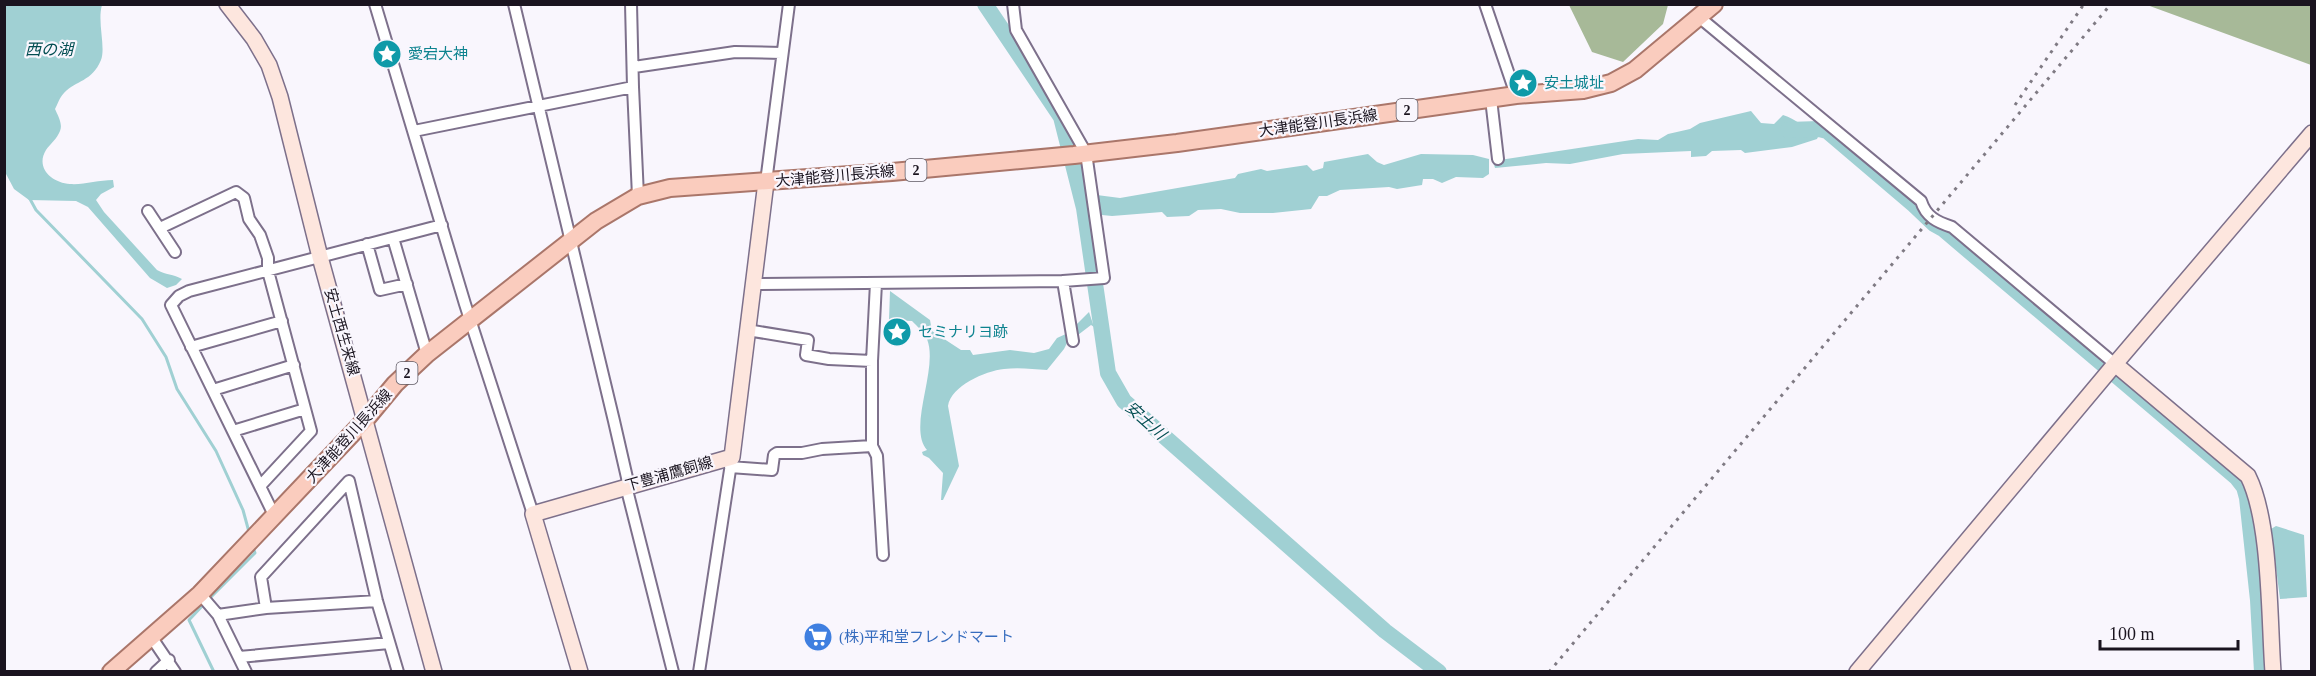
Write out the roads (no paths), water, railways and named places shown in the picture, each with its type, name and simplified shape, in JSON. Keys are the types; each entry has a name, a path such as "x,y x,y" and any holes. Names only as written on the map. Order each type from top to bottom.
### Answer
{"main road":[{"name":"安土西生来線","path":"227,4 254,39 269,65 280,97 320,257 434,672"},
{"name":"大津能登川長浜線","path":"111,672 200,594 366,419 394,384 427,354 596,221 638,196 670,188 766,182 1075,154 1189,141 1516,95 1583,90 1611,83 1635,70 1714,4"},
{"path":"1857,672 2312,133"},
{"name":"下豊浦鷹飼線","path":"533,514 626,486 731,462 766,182"},
{"path":"2115,364 2248,476 2255,490 2265,546 2273,672"},
{"path":"533,514 580,672"}],"street":[{"path":"375,4 470,319 533,514"},
{"path":"514,4 628,482 626,486 673,672"},
{"path":"631,4 638,196"},
{"path":"766,182 789,4"},
{"path":"752,284 1104,278 1091,188 1016,30 1013,4"},
{"path":"1485,4 1516,95"},
{"path":"1699,17 1921,201 1924,211 1937,222 1952,227 2115,364"},
{"path":"634,68 735,52 782,53"},
{"path":"414,131 633,87"},
{"path":"1491,99 1498,159"},
{"path":"160,228 236,192 244,198 249,219 260,235 268,258 268,271 311,431 261,485"},
{"path":"148,211 175,252"},
{"path":"275,517 171,305 179,296 189,291 441,225"},
{"path":"393,238 427,354"},
{"path":"367,244 380,290 407,285"},
{"path":"1063,280 1073,341"},
{"path":"876,283 872,361 872,446 878,456 883,555"},
{"path":"191,346 282,321"},
{"path":"747,330 808,339 806,355 829,359 872,361"},
{"path":"213,390 294,365"},
{"path":"233,431 305,409"},
{"path":"699,672 731,462 772,470 774,455 777,453 802,453 822,449 872,446"},
{"path":"266,608 261,577 349,482 376,601 398,672"},
{"path":"200,594 218,615 246,672"},
{"path":"218,615 266,608 376,601"},
{"path":"152,638 175,672"},
{"path":"239,657 389,643"},
{"path":"156,672 169,660"}],"water":[{"name":"西の湖","path":"4,5 102,5 101,60 89,77 62,95 55,109 61,128 43,157 44,168 52,178 63,183 113,180 114,187 101,194 96,200 104,212 157,270 182,279 176,285 167,288 150,278 88,207 76,201 29,200 14,189 5,172"},
{"path":"1751,111 1761,123 1774,124 1783,115 1811,129 1821,130 1817,139 1792,147 1745,153 1741,150 1712,151 1706,156 1691,157 1691,151 1623,154 1570,164 1546,163 1495,168 1493,161 1638,139 1658,140 1668,134 1690,129 1700,123"},
{"path":"1368,154 1384,165 1421,154 1473,155 1489,159 1489,174 1483,178 1456,177 1442,183 1433,179 1423,179 1422,185 1397,189 1389,187 1340,190 1327,196 1319,196 1311,209 1273,213 1240,213 1221,209 1198,210 1189,216 1167,217 1162,212 1112,216 1092,214 1089,194 1120,198 1235,178 1238,174 1261,169 1267,171 1307,165 1313,171 1323,168 1324,162"},
{"path":"890,291 930,320 932,331 961,350 970,350 973,355 1010,350 1034,353 1049,349 1057,338 1068,333 1089,312 1094,327 1091,325 1068,341 1047,370 1015,368 996,370 979,376 955,392 948,406 959,466 943,500 941,500 943,473 922,452 927,450 922,440 920,427 929,366 930,351 927,339 912,321 889,320"},
{"path":"2276,526 2304,535 2307,597 2280,599 2271,529"}],"waterway":[{"name":"安土川","path":"985,4 1061,117 1084,208 1108,373 1124,401 1385,631 1439,672"},
{"path":"1788,130 1827,131 1934,224 1943,229 2237,478 2244,487 2247,498 2258,600 2262,672"},
{"path":"30,199 36,210 142,319 166,357 177,389 216,451 243,510 249,532"},
{"path":"209,599 255,553 253,547"},
{"path":"204,604 189,620 214,672"}],"railway":[{"path":"2015,105 2084,4"},
{"path":"1549,672 2111,4"}],"place":[{"name":"愛宕大神","path":"387,54"},
{"name":"安土城址","path":"1523,83"},
{"name":"セミナリヨ跡","path":"897,332"},
{"name":"(株)平和堂フレンドマート","path":"818,637"}]}
